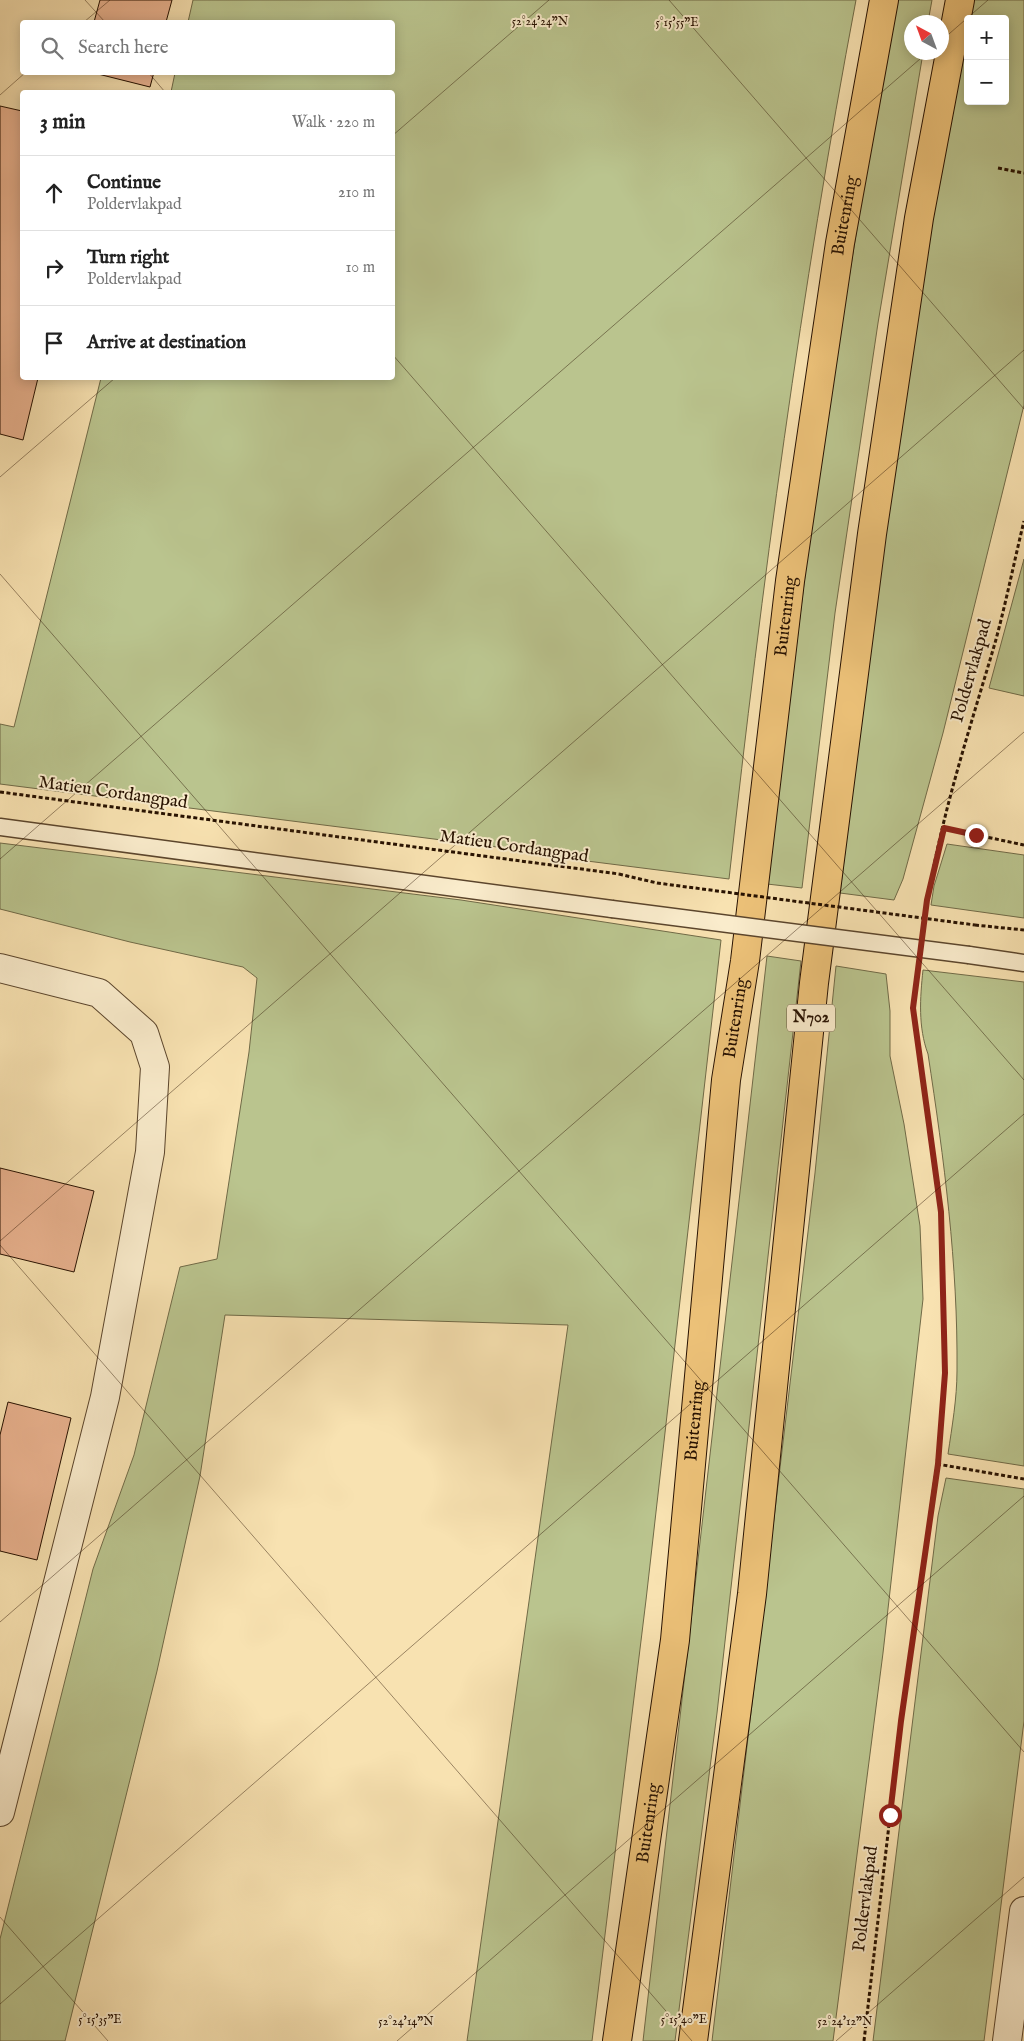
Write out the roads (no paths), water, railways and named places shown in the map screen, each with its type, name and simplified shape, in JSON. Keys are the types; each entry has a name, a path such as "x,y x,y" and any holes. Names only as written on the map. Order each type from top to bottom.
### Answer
{"highway":[{"name":"Buitenring","path":"617,2041 675,1640 726,1080 745,961 790,581 840,243 884,0"},
{"name":"N702","path":"693,2041 752,1594 814,983 869,563 919,218 960,0"}],"street":[{"path":"0,968 99,992 144,1032 155,1067 150,1152 105,1397 0,1812"},
{"path":"1006,2041 1024,1911"}],"lane":[{"path":"0,827 1024,963"}]}
